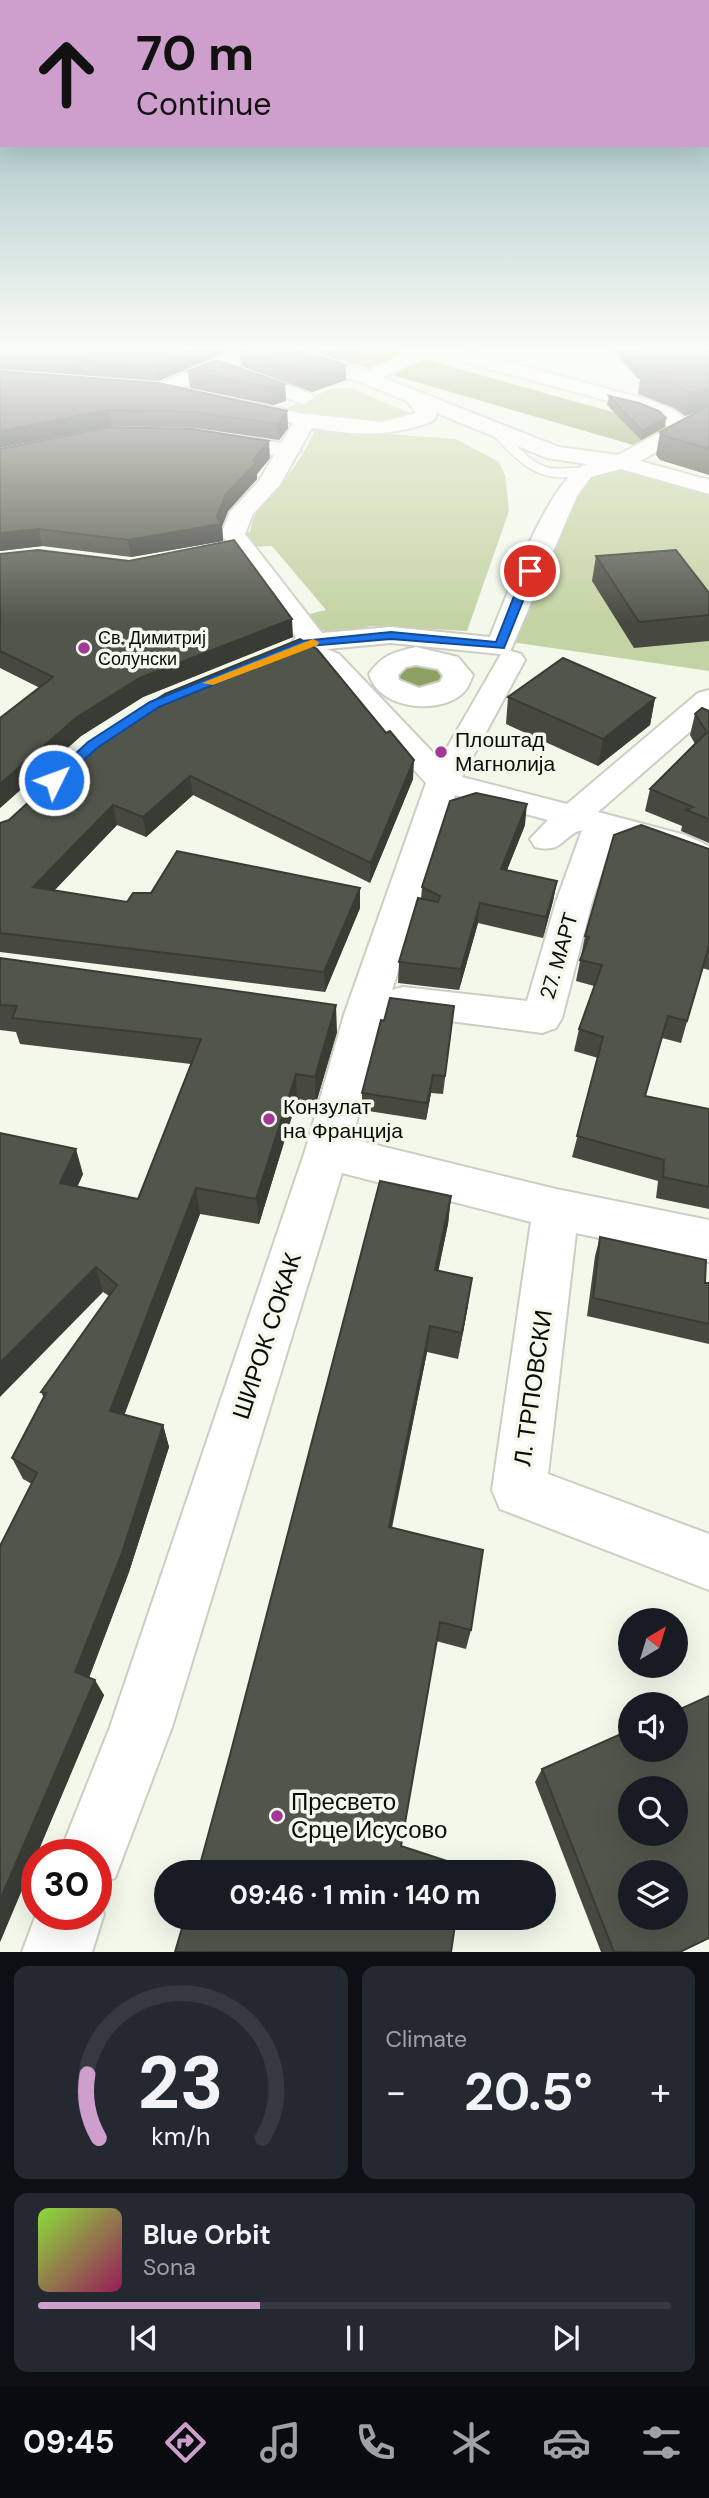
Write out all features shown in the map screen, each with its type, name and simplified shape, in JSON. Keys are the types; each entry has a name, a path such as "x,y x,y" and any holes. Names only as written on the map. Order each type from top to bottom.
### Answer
{"street":[{"path":"216,440 290,451"},
{"path":"294,440 268,485 242,512 233,534 244,547 304,647 372,687 402,694 425,697 446,692 458,681"},
{"path":"518,440 555,453 621,462 709,487"},
{"path":"304,647 391,635 506,653 530,571 566,495 583,472 621,462 660,440"},
{"path":"211,553 244,547"},
{"path":"372,687 383,679 385,668 400,651 438,659 454,668 458,681"},
{"name":"ШИРОК СОКАК","path":"98,1839 141,1727 327,1151 353,1008 437,798 495,688 506,653"},
{"path":"458,681 495,688"},
{"path":"372,687 437,798 589,830 673,843 709,859"},
{"path":"547,839 589,830 709,699"},
{"name":"27. МАРТ","path":"353,1008 542,1018 589,830"},
{"path":"327,1151 556,1209 709,1241"},
{"name":"Л. ТРПОВСКИ","path":"556,1209 519,1490 709,1562"},
{"path":"57,1952 65,1930"}],"lane":[{"path":"505,440 533,470 554,475 583,472"}],"shaded area":[{"path":"310,440 458,440 499,462 505,475 509,511 467,631 370,626 345,633 328,632 317,628 305,615 326,610 272,546 244,547 233,534 250,532 259,508 279,487"},
{"path":"621,462 709,487 709,671 518,643 500,646 583,472"},
{"path":"408,664 437,666 444,673 442,682 424,687 407,685 397,678 398,669"}],"building":[{"path":"44,440 269,441 253,460 256,463 226,494 217,516 221,524 128,540 39,529 0,533 0,449"},
{"path":"679,440 709,440 709,449"},
{"path":"234,540 292,619 140,678 77,717 0,784 0,718 53,677 0,651 0,554 38,550 129,561"},
{"path":"676,550 709,593 709,615 639,622 596,556"},
{"path":"300,639 317,649 386,733 390,731 414,760 371,863 190,776 143,817 113,805 33,887 127,902 133,893 151,893 177,851 360,888 324,972 0,933 0,823 9,820 102,735 165,694"},
{"path":"563,658 655,698 603,739 508,697"},
{"path":"702,708 709,711 709,819 686,810 693,807 650,789 707,732 695,714"},
{"path":"476,793 527,804 501,869 557,881 546,917 480,903 461,969 399,962 418,898 438,902 440,896 422,887 450,801"},
{"path":"641,825 709,849 709,946 687,1021 668,1016 645,1096 709,1109 709,1187 663,1177 664,1160 577,1136 603,1037 579,1029 602,965 580,960 589,937 585,936 614,835"},
{"path":"0,958 336,1005 315,1077 296,1074 256,1199 196,1188 110,1411 163,1425 122,1553 75,1672 95,1680 26,1839 21,1839 21,1851 0,1900 0,1546 37,1473 12,1458 46,1393 41,1392 117,1285 96,1267 0,1363 0,1133 76,1149 60,1183 138,1199 201,1039 12,1018 17,1006 0,1005"},
{"path":"390,998 454,1006 445,1076 433,1075 427,1103 362,1093 381,1020 384,1021"},
{"path":"380,1181 451,1196 435,1270 472,1278 462,1333 430,1326 389,1527 483,1550 471,1630 440,1622 401,1846 444,1860 201,1860"},
{"path":"600,1237 706,1260 709,1324 593,1298"},
{"path":"709,1696 709,1938 680,1952 614,1952 542,1769 618,1735 618,1762 688,1762 688,1706"},
{"path":"181,1930 454,1930 451,1952 175,1952"}],"waterway":[{"path":"664,440 709,453"}],"slow traffic":[{"path":"208,683 313,642"}],"place":[{"name":"Св. Димитриј Солунски","path":"84,648"},
{"name":"Плоштад Магнолија","path":"441,752"},
{"name":"Конзулат на Франција","path":"269,1119"},
{"name":"Пресвето Срце Исусово","path":"277,1816"}],"route":[{"path":"54,780 93,745 155,705 306,643 391,635 500,646 530,571"}]}
